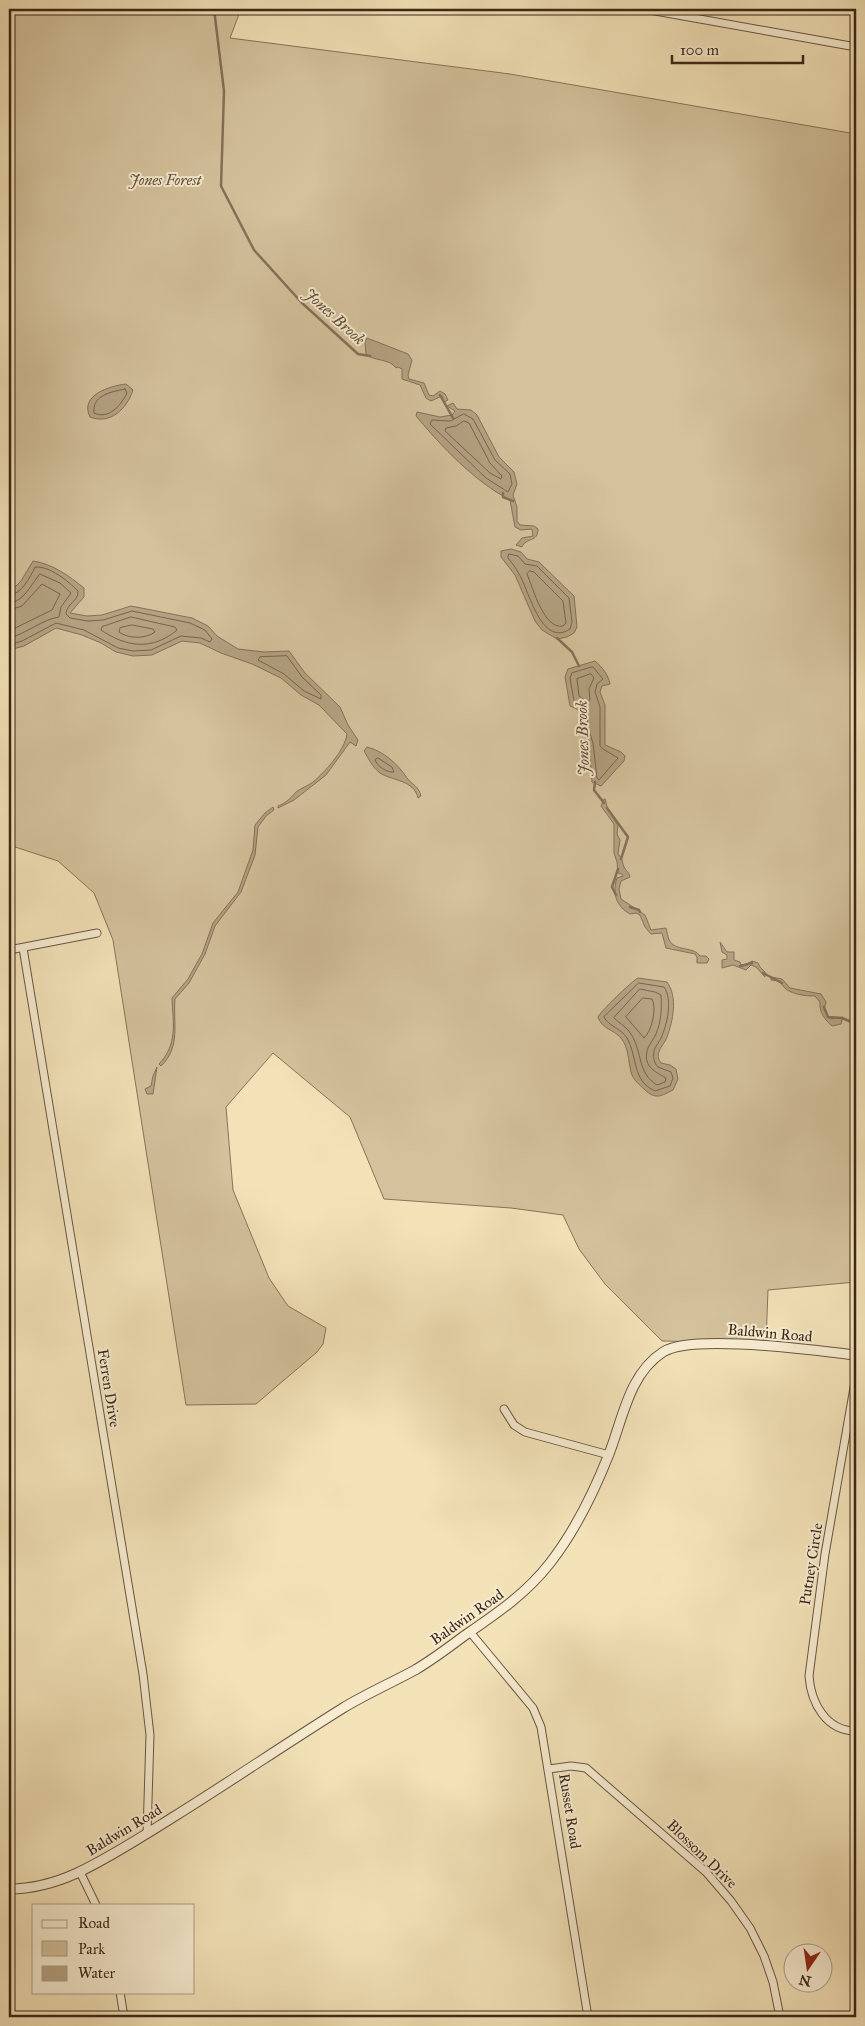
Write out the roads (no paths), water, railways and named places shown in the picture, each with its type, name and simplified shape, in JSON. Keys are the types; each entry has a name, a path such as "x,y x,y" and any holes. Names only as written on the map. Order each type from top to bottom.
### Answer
{"street":[{"path":"644,9 856,47"},
{"path":"9,950 97,933"},
{"name":"Ferren Drive","path":"23,948 143,1674 150,1735 147,1834"},
{"name":"Baldwin Road","path":"9,1888 36,1887 80,1872 147,1834 346,1706 418,1668 514,1601 552,1561 587,1504 609,1455 635,1382 643,1369 666,1349 684,1345 712,1343 856,1354"},
{"name":"Putney Circle","path":"856,1376 826,1554 809,1676 812,1694 821,1713 836,1726 844,1730 856,1731"},
{"path":"504,1409 514,1425 525,1432 609,1455"},
{"name":"Russet Road","path":"470,1632 533,1708 541,1727 588,2017"},
{"name":"Blossom Drive","path":"549,1769 571,1766 586,1768 720,1886 750,1928 764,1956 774,1982 780,2017"},
{"path":"80,1872 96,1904"},
{"path":"120,1994 124,2017"}],"water":[{"path":"367,338 408,354 412,360 408,375 409,379 424,383 429,395 433,396 440,391 445,394 448,400 444,402 442,396 431,401 426,398 420,385 402,379 402,369 366,354 365,342"},
{"path":"126,384 133,390 127,403 117,414 104,419 90,417 88,409 92,397 112,387"},
{"path":"453,403 457,409 471,410 477,415 499,457 514,472 517,484 513,495 517,507 517,521 520,525 534,526 538,529 536,536 522,547 516,545 522,538 533,536 532,529 521,530 515,527 510,500 484,483 459,463 416,416 417,412 440,417 452,415 455,411 447,406"},
{"path":"511,549 521,552 527,559 539,562 574,596 577,627 574,633 557,639 542,630 535,621 515,575 501,557 501,551"},
{"path":"33,561 54,568 84,588 84,597 70,613 87,616 102,615 131,606 192,618 208,626 217,636 238,649 264,652 289,651 305,673 340,707 348,725 358,740 356,746 350,742 326,775 294,800 278,808 278,806 323,773 343,747 347,734 319,705 301,695 281,678 200,643 182,641 152,655 133,656 116,652 82,635 56,628 24,646 9,650 9,593 21,581"},
{"path":"595,661 608,677 610,684 602,686 600,692 605,705 605,745 621,752 625,756 624,761 601,786 592,782 588,745 581,728 583,718 577,709 570,706 565,677 568,669"},
{"path":"367,747 379,752 395,763 417,788 421,796 418,798 416,792 408,784 385,776 377,771 364,751"},
{"path":"604,799 608,810 618,825 617,834 620,840 618,854 630,877 621,881 619,889 621,899 645,915 651,930 666,928 672,944 693,951 700,956 706,956 709,959 707,963 697,963 695,954 666,948 662,933 651,934 645,927 640,915 636,913 630,914 618,903 615,894 617,878 623,876 618,873 614,853 614,824 601,806"},
{"path":"273,807 274,810 266,816 258,827 255,855 241,892 215,926 205,954 189,983 175,999 174,1043 167,1059 161,1066 159,1064 172,1041 172,998 188,979 202,954 213,923 238,892 253,850 255,825"},
{"path":"720,942 727,952 734,952 734,960 740,962 742,967 752,961 758,963 765,972 765,977 756,967 751,965 746,970 733,965 722,968 722,960 727,959 727,955 722,952"},
{"path":"771,977 782,979 790,988 821,994 826,1002 824,1010 830,1019 843,1017 841,1024 832,1026 827,1021 823,1016 820,1002 815,996 800,995 790,991 780,981 771,980"},
{"path":"638,978 667,982 672,995 671,1024 658,1056 661,1063 676,1069 678,1079 673,1090 659,1096 652,1095 638,1084 631,1072 624,1042 618,1035 605,1027 598,1017 616,997"},
{"path":"157,1067 153,1094 147,1094 145,1089 151,1086"}],"waterway":[{"name":"Jones Brook","path":"214,9 224,91 221,186 254,250 302,303 358,354 370,356"},
{"name":"Jones Brook","path":"440,395 453,418"},
{"name":"Jones Brook","path":"503,493 503,497 513,501"},
{"name":"Jones Brook","path":"557,638 572,652 579,666"},
{"name":"Jones Brook","path":"595,782 594,790 604,803"},
{"name":"Jones Brook","path":"607,808 628,837 621,859"},
{"name":"Jones Brook","path":"616,895 612,887 618,869"},
{"name":"Jones Brook","path":"630,907 640,912"},
{"name":"Jones Brook","path":"740,966 752,963"},
{"name":"Jones Brook","path":"763,973 782,983"},
{"name":"Jones Brook","path":"824,1007 828,1017 842,1018 856,1024"}],"park label":[{"name":"Jones Forest","path":"165,180"}]}
